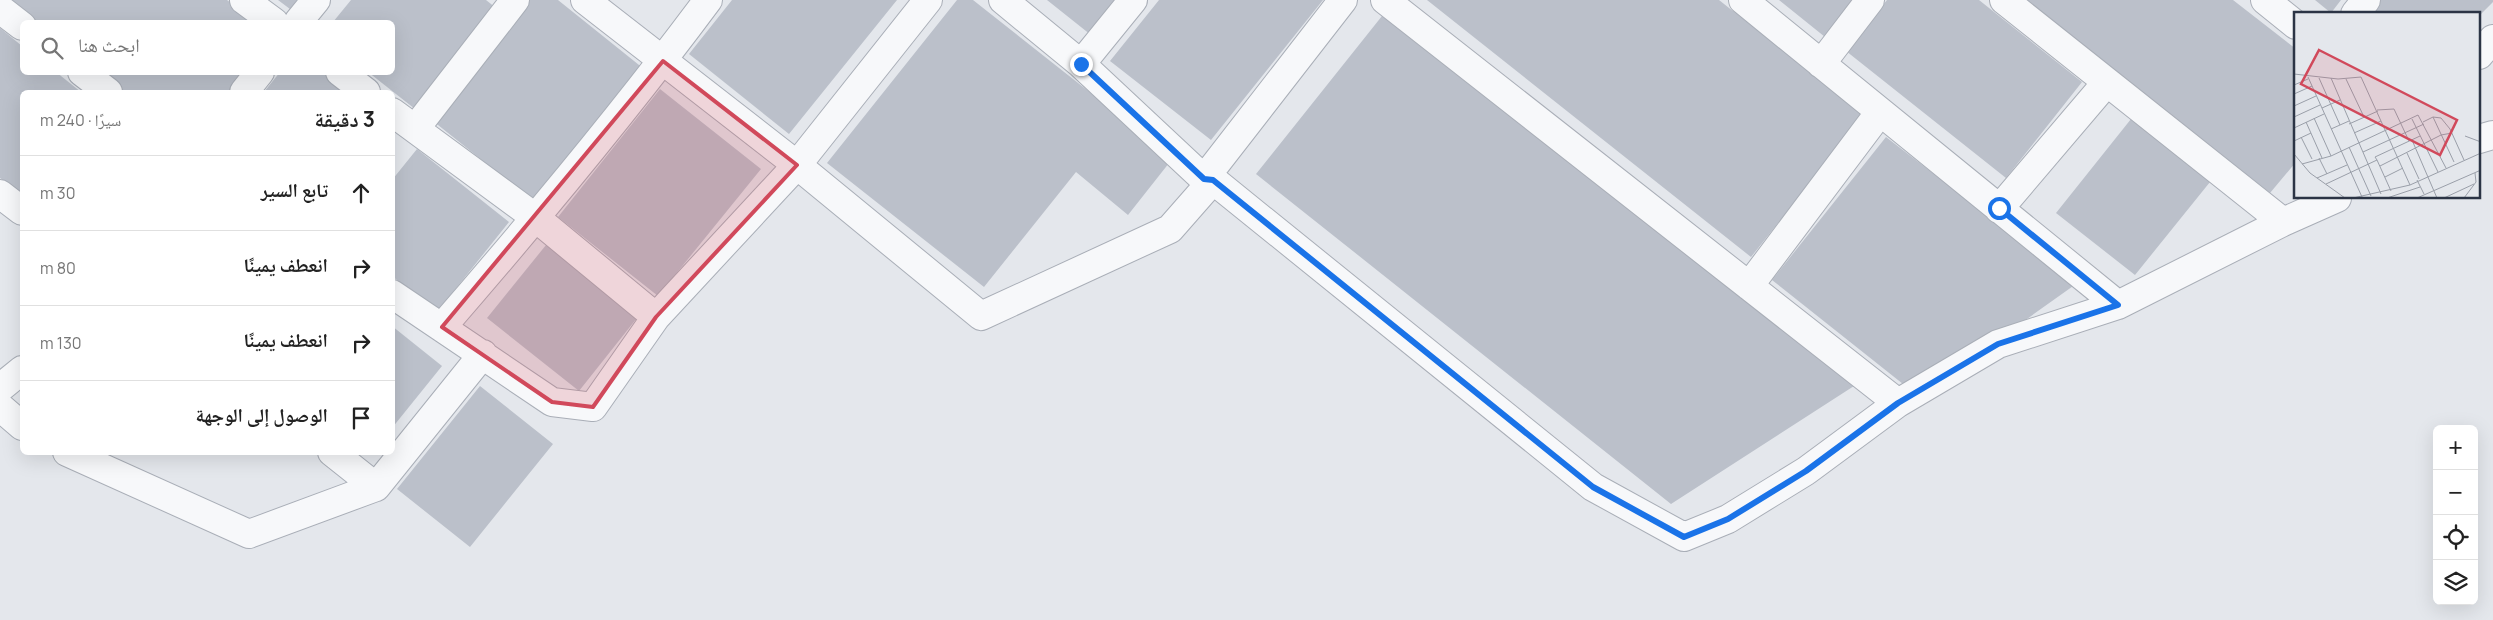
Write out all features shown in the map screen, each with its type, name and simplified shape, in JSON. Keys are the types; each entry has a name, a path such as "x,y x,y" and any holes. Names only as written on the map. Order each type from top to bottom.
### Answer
{"street":[{"path":"244,0 271,20"},
{"path":"300,20 316,0"},
{"path":"585,0 797,165 981,316 1170,230 1343,0"},
{"path":"442,327 536,218 663,61 708,0"},
{"path":"395,296 552,402 593,407 656,317 797,165 928,0"},
{"path":"1003,0 1081,64 1208,180 1593,487 1684,537 1728,519 1806,471 1898,403 1998,344 2118,305 2283,222 2335,199"},
{"path":"1081,64 1133,0"},
{"path":"1385,0 1898,403"},
{"path":"1743,0 2118,305"},
{"path":"1821,64 1870,0"},
{"path":"2004,0 2283,222"},
{"path":"2265,0 2294,23"},
{"path":"2357,12 2366,0"},
{"path":"415,129 510,2"},
{"path":"0,8 20,24"},
{"path":"2480,54 2493,39"},
{"path":"86,75 105,90"},
{"path":"246,90 258,75"},
{"path":"344,75 363,90"},
{"path":"1999,208 2107,82"},
{"path":"1749,286 1880,112"},
{"path":"395,114 536,218 656,317"},
{"path":"2480,139 2493,135"},
{"path":"0,194 20,209"},
{"path":"74,455 249,534 376,487 483,354"},
{"path":"0,388 20,372"},
{"path":"0,407 20,424"},
{"path":"336,455 376,487"}],"highlighted area":[{"path":"663,61 797,165 656,317 593,407 552,402 442,327"}],"building":[{"path":"8,0 227,0 253,20 33,20"},
{"path":"278,0 297,0 290,9"},
{"path":"351,0 486,0 496,8 415,109 395,93 395,90 391,90 372,75 395,75 395,20 335,20"},
{"path":"530,0 558,0 644,69 537,204 433,121"},
{"path":"732,0 897,0 789,134 689,54"},
{"path":"957,0 973,0 1173,158 1128,215 1076,172 984,287 827,163"},
{"path":"1047,0 1120,0 1091,35"},
{"path":"1159,0 1323,0 1211,140 1110,61"},
{"path":"1427,0 1719,0 1864,115 1751,257"},
{"path":"1779,0 1855,0 1825,37"},
{"path":"1887,0 1979,0 2082,82 2006,178 1846,51"},
{"path":"2027,0 2233,0 2294,47 2294,164 2270,193"},
{"path":"2315,0 2341,0 2330,12"},
{"path":"2381,0 2493,0 2480,15 2480,12 2372,12"},
{"path":"1382,16 1854,386 1671,504 1256,174"},
{"path":"0,28 20,44 20,75 60,75 78,90 20,90 20,193 0,178"},
{"path":"103,75 247,75 235,90 122,90"},
{"path":"278,75 327,75 346,90 266,90"},
{"path":"660,89 761,169 658,296 558,217"},
{"path":"2131,119 2210,182 2135,275 2056,213"},
{"path":"1886,137 2076,284 2010,331 1903,384 1772,280"},
{"path":"417,149 509,222 437,312 395,278 395,176"},
{"path":"546,245 637,318 579,391 487,318"},
{"path":"395,328 442,366 395,424"},
{"path":"480,386 553,444 470,547 397,489"}],"route":[{"path":"1081,64 1204,179 1213,180 1593,487 1684,537 1728,519 1806,471 1898,403 1998,344 2118,305 1999,208"}]}
